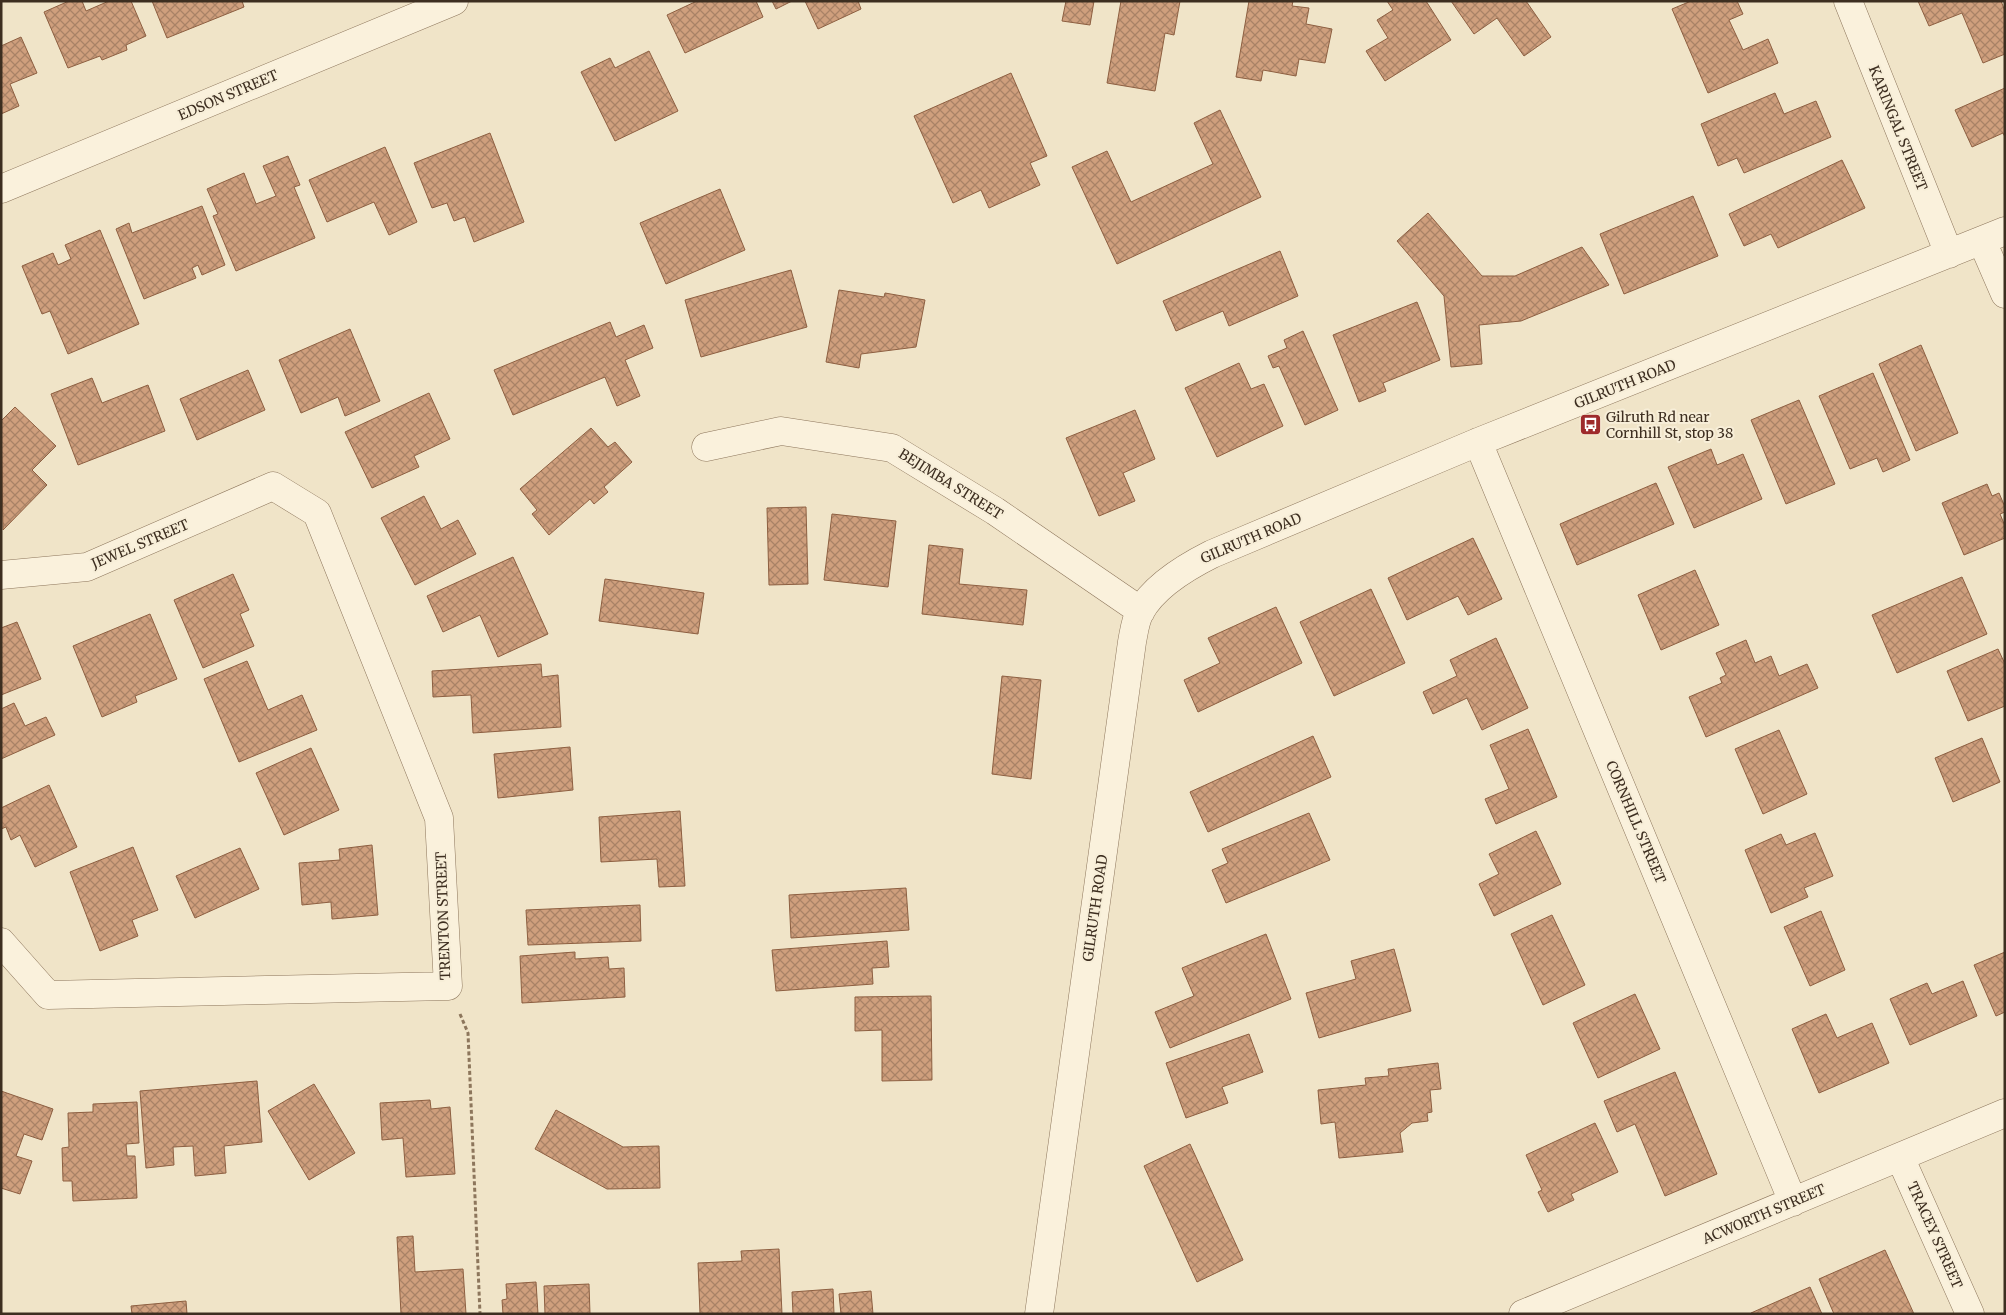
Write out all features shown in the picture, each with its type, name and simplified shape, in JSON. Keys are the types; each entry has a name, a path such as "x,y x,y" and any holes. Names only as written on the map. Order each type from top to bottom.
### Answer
{"street":[{"name":"EDSON STREET","path":"1,189 454,1"},
{"name":"KARINGAL STREET","path":"1848,1 1949,254"},
{"name":"GILRUTH ROAD","path":"1039,1314 1131,652 1140,611 1151,598 1192,564 1478,442 1993,236"},
{"path":"1993,236 2005,294"},
{"name":"BEJIMBA STREET","path":"706,447 781,431 892,448 995,511 1140,611"},
{"name":"CORNHILL STREET","path":"1478,442 1793,1202"},
{"name":"JEWEL STREET","path":"1,575 87,567 273,486"},
{"name":"TRENTON STREET","path":"1,942 48,995 448,986 439,818 317,513 273,486"},
{"name":"ACWORTH STREET","path":"1523,1314 2005,1113"},
{"name":"TRACEY STREET","path":"1900,1157 1970,1314"}],"path":[{"path":"448,986 468,1033 480,1314"}],"building":[{"path":"69,1 82,1 86,11 109,1 131,1 146,36 126,45 127,50 102,60 100,56 68,68 44,12"},
{"path":"152,1 242,1 244,7 167,38"},
{"path":"697,1 756,1 763,17 685,53 667,15"},
{"path":"772,1 792,1 776,9"},
{"path":"805,1 858,1 861,9 818,29"},
{"path":"1066,1 1094,1 1090,25 1062,21"},
{"path":"1121,1 1180,1 1174,35 1165,33 1155,91 1107,83"},
{"path":"1249,1 1293,1 1292,6 1309,8 1306,24 1332,29 1325,63 1299,59 1296,76 1263,70 1261,81 1236,77"},
{"path":"1387,1 1426,1 1451,40 1385,81 1366,51 1388,38 1377,20 1393,10"},
{"path":"1451,1 1526,1 1551,37 1524,56 1497,18 1474,34"},
{"path":"1691,1 1737,1 1743,14 1729,20 1743,50 1768,39 1778,63 1708,93 1672,9"},
{"path":"1918,1 2001,1 2005,11 2005,54 1983,63 1962,13 1929,26"},
{"path":"21,37 37,73 10,84 19,106 1,114 1,46"},
{"path":"649,51 678,111 615,141 581,72 610,58 615,68"},
{"path":"1011,73 1047,156 1030,163 1040,185 989,208 981,190 953,203 914,116"},
{"path":"2005,88 2005,137 2003,133 1972,147 1955,110"},
{"path":"1775,93 1784,114 1816,101 1831,137 1744,173 1737,158 1718,166 1701,124"},
{"path":"1220,110 1261,197 1117,264 1072,167 1107,151 1131,202 1213,164 1194,123"},
{"path":"490,133 524,222 474,242 465,217 454,221 447,203 432,208 414,163"},
{"path":"385,147 417,222 389,235 374,202 327,222 309,180"},
{"path":"288,156 300,185 294,187 315,238 236,271 213,216 218,214 207,189 244,173 256,204 276,196 263,166"},
{"path":"1842,160 1865,208 1778,248 1771,234 1744,246 1729,214"},
{"path":"720,189 745,250 666,284 640,223"},
{"path":"1693,196 1718,256 1624,294 1600,234"},
{"path":"202,206 225,265 202,275 198,265 192,268 196,278 144,299 116,229 129,223 132,233"},
{"path":"1428,213 1482,276 1515,276 1582,247 1609,285 1521,321 1479,325 1482,364 1451,367 1444,296 1397,241"},
{"path":"100,230 139,324 68,354 50,311 42,314 22,266 53,253 58,265 71,259 65,245"},
{"path":"1280,251 1298,296 1229,326 1223,311 1176,331 1163,301"},
{"path":"791,270 807,327 701,357 685,300"},
{"path":"839,290 884,297 885,293 925,300 916,347 861,354 859,368 826,362"},
{"path":"1417,302 1440,360 1383,383 1386,391 1359,402 1333,335"},
{"path":"610,322 616,337 644,325 653,348 625,360 640,396 617,406 605,377 513,415 494,370"},
{"path":"350,329 380,401 345,416 338,397 301,413 279,360"},
{"path":"1303,331 1338,410 1305,425 1279,366 1273,368 1268,356 1287,348 1284,340"},
{"path":"1921,345 1958,433 1916,451 1879,364"},
{"path":"1239,363 1251,389 1264,384 1283,426 1217,457 1185,388"},
{"path":"248,370 265,410 197,440 180,399"},
{"path":"1873,373 1910,460 1883,472 1877,458 1850,469 1819,396"},
{"path":"92,378 102,403 148,385 165,431 78,465 51,394"},
{"path":"429,393 450,439 414,456 419,467 372,488 345,432"},
{"path":"1799,400 1835,484 1786,504 1751,420"},
{"path":"15,407 56,446 32,470 47,485 3,530 1,421"},
{"path":"1135,410 1155,459 1123,473 1135,501 1099,516 1066,438"},
{"path":"591,428 608,447 615,442 632,462 604,487 608,492 594,504 590,499 549,535 532,514 537,510 520,489"},
{"path":"1711,449 1717,465 1743,454 1762,499 1694,528 1668,467"},
{"path":"1656,483 1674,524 1577,565 1560,524"},
{"path":"1987,484 1992,496 1999,493 2005,507 2005,512 2000,514 2005,526 2005,538 1964,555 1942,503"},
{"path":"424,496 441,529 458,520 476,554 415,585 381,518"},
{"path":"806,507 808,584 769,585 767,508"},
{"path":"832,514 896,521 888,587 824,580"},
{"path":"1473,538 1502,599 1468,615 1458,596 1407,620 1388,578"},
{"path":"929,545 963,549 959,584 1027,590 1023,625 922,614"},
{"path":"513,557 548,634 498,657 480,615 443,632 427,596"},
{"path":"1695,570 1719,625 1661,650 1638,595"},
{"path":"233,574 249,610 240,614 254,646 203,668 174,600"},
{"path":"1962,577 1987,634 1897,673 1872,615"},
{"path":"605,579 704,593 698,634 599,621"},
{"path":"1371,589 1405,663 1334,696 1300,622"},
{"path":"1276,607 1302,663 1198,712 1184,680 1220,663 1208,638"},
{"path":"150,614 177,679 135,696 137,702 102,717 73,646"},
{"path":"17,622 41,679 1,695 1,628"},
{"path":"1496,638 1528,708 1482,730 1467,698 1433,714 1423,692 1457,676 1450,660"},
{"path":"1746,640 1755,663 1771,656 1779,676 1807,664 1818,688 1706,737 1689,697 1722,683 1720,678 1726,675 1716,653"},
{"path":"1998,649 2005,664 2005,706 1968,721 1947,671"},
{"path":"247,661 268,710 302,695 317,730 239,762 204,679"},
{"path":"541,664 542,677 558,675 561,727 473,733 471,695 433,697 432,671"},
{"path":"1002,676 1041,680 1031,779 992,774"},
{"path":"14,703 25,726 46,717 55,735 1,759 1,709"},
{"path":"1528,729 1557,797 1496,824 1485,799 1509,789 1490,745"},
{"path":"1779,730 1807,794 1763,814 1735,749"},
{"path":"1313,736 1331,777 1208,832 1190,792"},
{"path":"1982,738 2000,782 1953,802 1935,758"},
{"path":"570,747 573,790 498,798 494,754"},
{"path":"311,748 339,810 284,835 256,773"},
{"path":"49,785 77,847 35,867 20,835 11,840 6,827 1,829 1,808"},
{"path":"680,811 685,886 659,887 657,859 601,862 599,817"},
{"path":"1309,813 1330,860 1226,903 1212,870 1228,863 1222,849"},
{"path":"1536,831 1561,884 1494,916 1479,884 1499,874 1489,854"},
{"path":"1815,833 1833,876 1804,888 1808,897 1771,913 1745,850 1781,834 1786,845"},
{"path":"372,845 378,915 332,919 331,902 302,905 299,863 340,860 339,849"},
{"path":"133,847 158,910 132,920 138,936 100,951 70,872"},
{"path":"240,848 259,889 195,918 176,876"},
{"path":"906,888 909,930 791,938 789,895"},
{"path":"640,905 641,941 528,945 526,910"},
{"path":"1821,911 1845,970 1810,986 1784,927"},
{"path":"1552,915 1585,985 1543,1005 1511,934"},
{"path":"1266,934 1291,999 1170,1048 1155,1012 1194,996 1182,968"},
{"path":"887,941 889,967 872,968 873,984 776,991 772,950"},
{"path":"1394,949 1411,1011 1319,1038 1306,993 1356,979 1351,961"},
{"path":"575,952 575,959 608,957 609,969 624,968 625,997 522,1003 520,956"},
{"path":"2005,952 2005,1012 1996,1016 1974,965"},
{"path":"1963,981 1977,1016 1910,1045 1890,999 1927,983 1932,994"},
{"path":"1635,994 1660,1049 1598,1078 1573,1023"},
{"path":"931,996 932,1080 882,1081 882,1030 855,1031 855,997"},
{"path":"1826,1014 1837,1038 1872,1023 1889,1063 1819,1093 1792,1029"},
{"path":"1249,1034 1263,1072 1222,1087 1228,1103 1186,1118 1166,1063"},
{"path":"1438,1063 1441,1089 1430,1090 1432,1112 1427,1113 1428,1121 1412,1123 1400,1133 1403,1152 1339,1158 1335,1122 1321,1124 1318,1090 1366,1085 1365,1078 1389,1076 1388,1069"},
{"path":"1675,1072 1717,1174 1665,1196 1635,1124 1617,1132 1604,1101"},
{"path":"257,1081 262,1142 224,1146 226,1173 195,1176 193,1146 173,1147 174,1165 146,1168 140,1091"},
{"path":"314,1084 355,1153 309,1180 268,1111"},
{"path":"1,1091 53,1109 42,1140 24,1134 16,1156 32,1161 20,1194 1,1188"},
{"path":"430,1100 431,1109 450,1107 455,1174 406,1177 403,1138 382,1140 380,1103"},
{"path":"137,1102 139,1143 126,1144 127,1156 135,1156 137,1198 73,1201 72,1181 63,1181 62,1148 69,1147 68,1113 93,1112 93,1104"},
{"path":"556,1110 623,1147 659,1146 660,1188 607,1189 535,1149"},
{"path":"1595,1123 1618,1172 1571,1194 1574,1200 1548,1212 1538,1192 1542,1190 1526,1155"},
{"path":"1190,1144 1243,1260 1197,1282 1144,1166"},
{"path":"413,1236 415,1272 463,1269 466,1314 401,1314 397,1237"},
{"path":"779,1249 782,1314 700,1314 698,1263 742,1261 741,1251"},
{"path":"1885,1250 1914,1314 1834,1314 1819,1279"},
{"path":"536,1282 538,1314 503,1314 502,1300 507,1299 506,1284"},
{"path":"589,1284 590,1314 545,1314 544,1286"},
{"path":"1810,1287 1822,1314 1751,1314 1751,1313"},
{"path":"833,1289 834,1314 793,1314 792,1292"},
{"path":"871,1291 873,1314 841,1314 839,1294"},
{"path":"186,1301 187,1314 132,1314 131,1306"}],"place":[{"name":"Gilruth Rd near Cornhill St, stop 38","path":"1590,425"}]}
